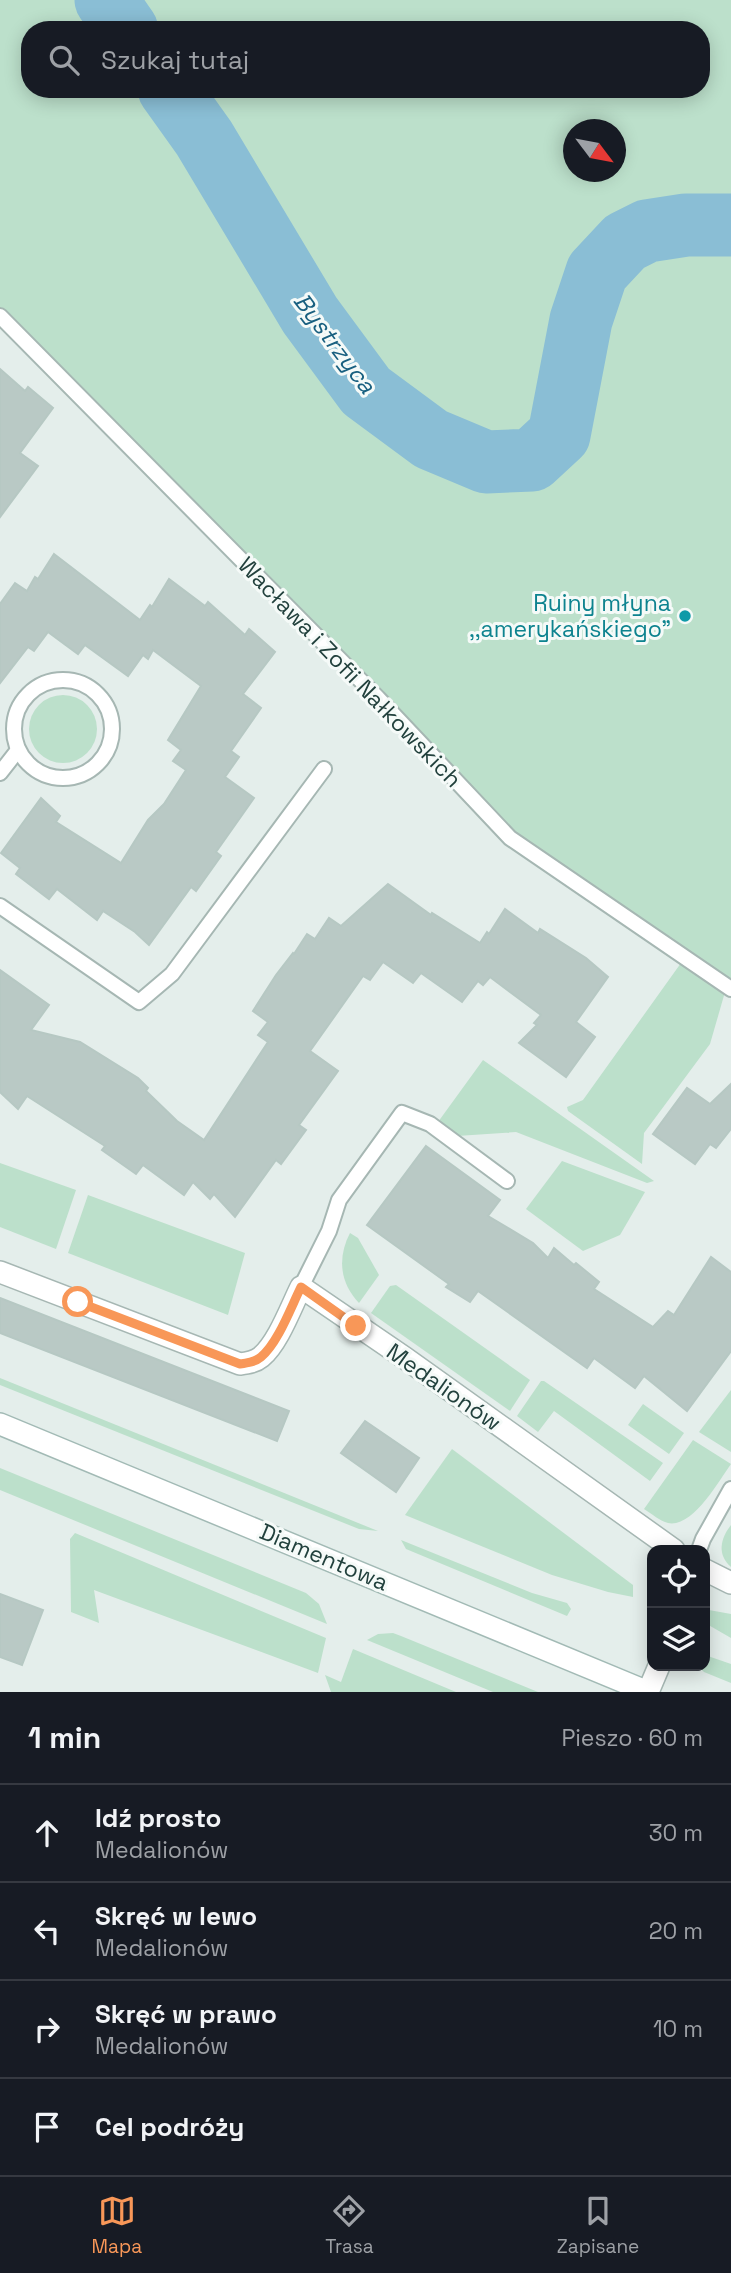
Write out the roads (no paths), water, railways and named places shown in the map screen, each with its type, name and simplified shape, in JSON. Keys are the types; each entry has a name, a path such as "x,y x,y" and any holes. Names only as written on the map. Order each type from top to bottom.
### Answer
{"street":[{"path":"0,1272 240,1364 253,1362 263,1356 301,1287"},
{"name":"Medalionów","path":"301,1287 667,1545"},
{"name":"Diamentowa","path":"0,1424 648,1692"},
{"path":"710,1572 731,1583"},
{"path":"648,1692 657,1671"}],"lane":[{"name":"Wacława i Zofii Nałkowskich","path":"0,316 378,698 510,838 731,989"},
{"path":"67,679 89,687 105,703 111,716 110,744 103,757 81,775 53,778 40,773 23,759 18,750 14,737 15,717 27,695 52,681 67,679"},
{"path":"0,773 18,750"},
{"path":"0,906 139,1002 172,974 324,769"},
{"path":"301,1287 329,1231 339,1200 402,1113 430,1124 507,1181"},
{"path":"701,1545 731,1489"}],"waterway":[{"name":"Bystrzyca","path":"106,0 121,21"},
{"name":"Bystrzyca","path":"175,98 204,138 310,315 366,391 431,439 486,462 532,460 559,435 581,320 597,272 625,242 647,231 686,225 731,225"}],"place":[{"name":"Ruiny młyna ,,amerykańskiego\"","path":"685,616"}]}
